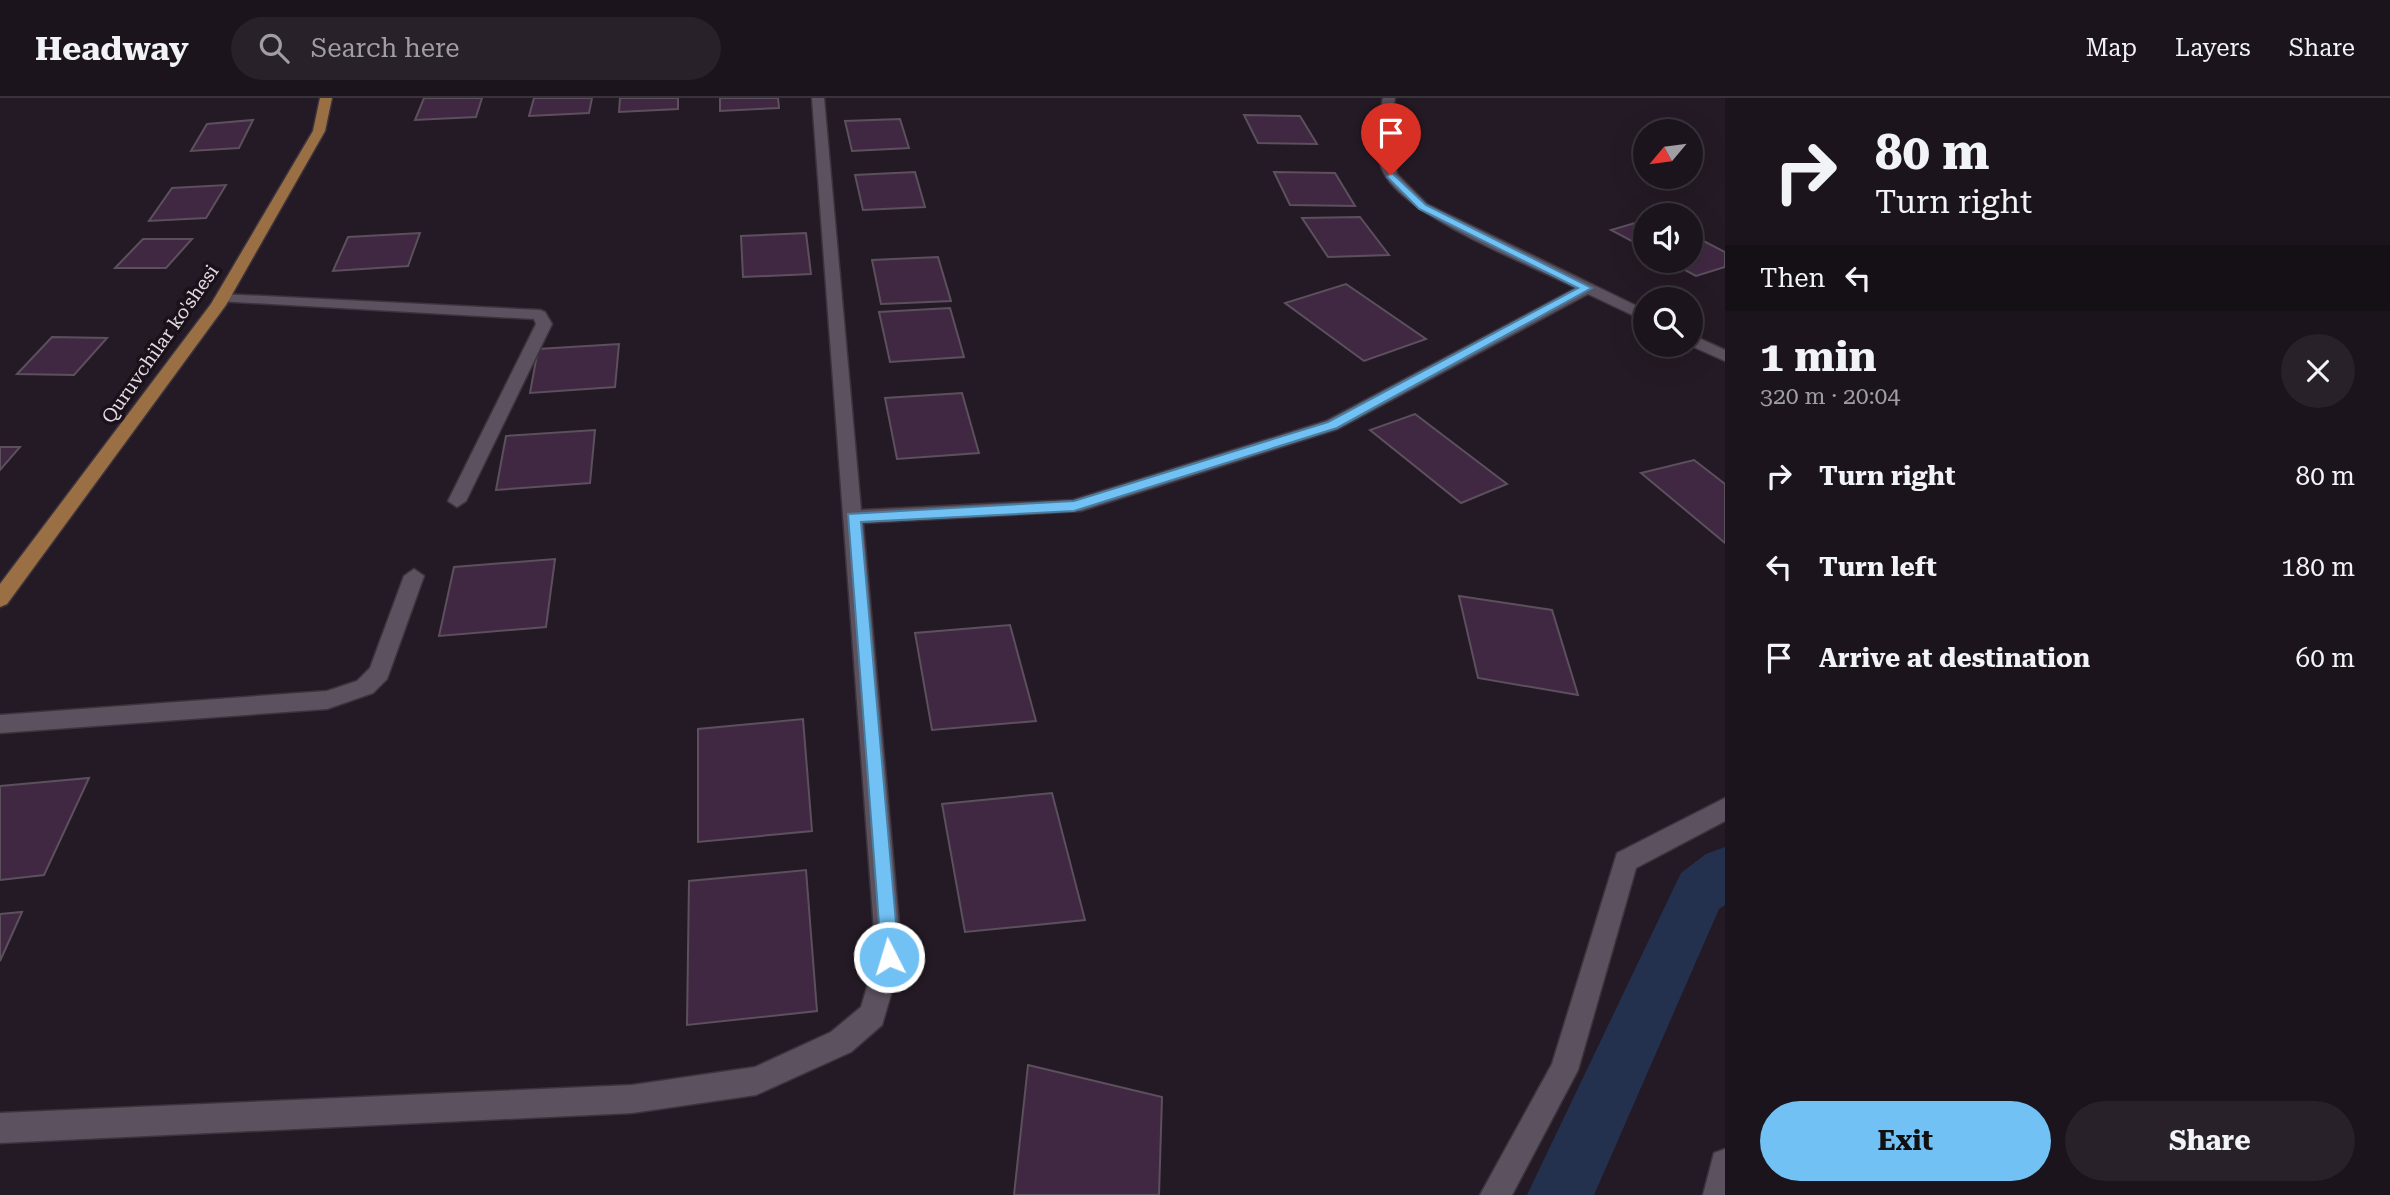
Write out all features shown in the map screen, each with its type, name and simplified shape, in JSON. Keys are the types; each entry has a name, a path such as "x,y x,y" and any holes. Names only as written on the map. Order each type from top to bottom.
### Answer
{"main road":[{"name":"Quruvchilar ko'shesi","path":"0,599 222,298 318,131 326,98"}],"street":[{"path":"0,1128 632,1099 756,1081 841,1042 872,1015 889,957 818,98"},
{"path":"1389,98 1382,133 1391,175 1422,207 1633,310"},
{"path":"853,517 1074,506 1191,470 1332,425 1587,288"},
{"path":"222,298 540,315 544,324 457,501"},
{"path":"1703,345 1725,356"},
{"path":"0,724 327,700 365,687 379,673 414,576"},
{"path":"1495,1195 1564,1070 1626,861 1725,809"},
{"path":"1718,1195 1725,1164"}],"building":[{"path":"424,98 482,98 476,117 415,120"},
{"path":"534,98 592,98 589,113 529,116"},
{"path":"620,98 678,98 678,109 619,112"},
{"path":"720,98 778,98 779,108 720,111"},
{"path":"1244,115 1300,116 1317,144 1258,143"},
{"path":"900,119 909,148 852,151 845,121"},
{"path":"253,120 239,148 191,151 207,124"},
{"path":"915,172 925,207 863,210 855,175"},
{"path":"1274,172 1335,173 1355,206 1290,205"},
{"path":"226,185 206,218 149,221 172,188"},
{"path":"1360,217 1389,255 1328,257 1302,218"},
{"path":"1633,224 1633,242 1611,230"},
{"path":"420,233 408,266 333,271 348,237"},
{"path":"806,233 811,274 743,277 741,236"},
{"path":"143,239 192,239 166,268 115,268"},
{"path":"1703,241 1725,252 1725,267 1696,276 1690,273 1703,273"},
{"path":"938,257 951,301 881,304 872,260"},
{"path":"1346,284 1426,339 1364,361 1285,303"},
{"path":"950,308 964,357 890,362 879,312"},
{"path":"52,337 107,338 74,375 17,374"},
{"path":"619,344 615,387 530,393 538,349"},
{"path":"962,393 979,453 897,459 885,398"},
{"path":"1415,414 1507,484 1461,503 1370,430"},
{"path":"595,430 590,483 496,490 506,436"},
{"path":"0,447 20,447 0,470"},
{"path":"1694,460 1725,484 1725,543 1641,473"},
{"path":"555,559 546,627 439,636 454,567"},
{"path":"1459,596 1552,610 1578,695 1478,678"},
{"path":"1010,625 1036,721 932,730 915,633"},
{"path":"803,719 812,831 698,842 698,729"},
{"path":"89,778 44,875 0,880 0,786"},
{"path":"1052,793 1085,920 965,932 942,804"},
{"path":"806,870 817,1011 687,1025 689,881"},
{"path":"22,912 0,961 0,914"},
{"path":"1028,1065 1162,1097 1159,1195 1014,1195"}],"waterway":[{"path":"1560,1195 1700,891 1725,872"}],"route":[{"path":"889,957 853,517 1074,506 1178,474 1332,425 1587,288 1422,207 1391,175"}]}
